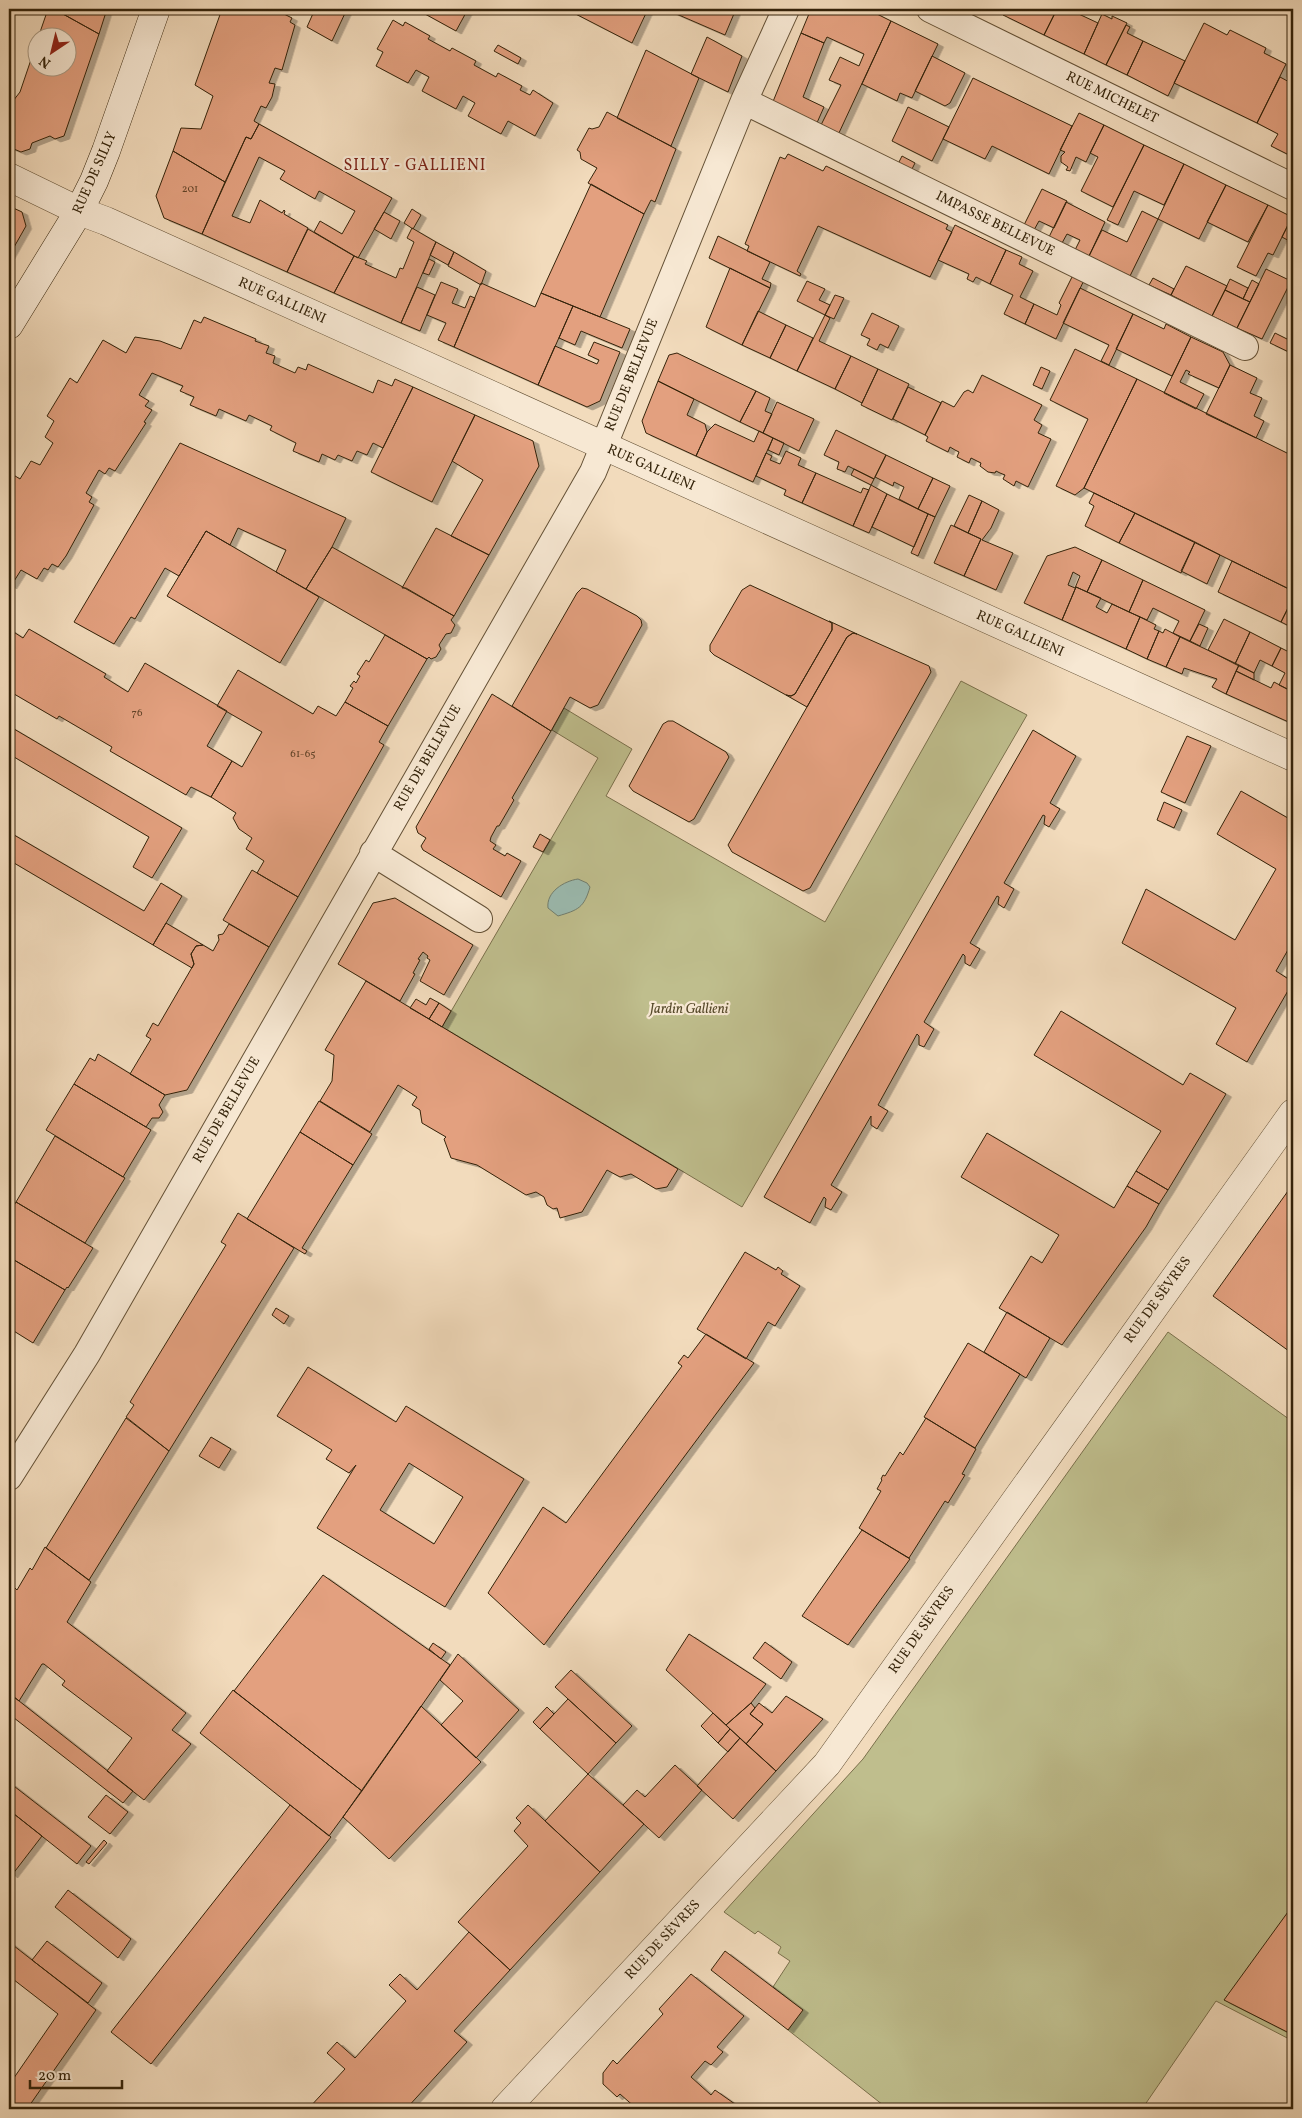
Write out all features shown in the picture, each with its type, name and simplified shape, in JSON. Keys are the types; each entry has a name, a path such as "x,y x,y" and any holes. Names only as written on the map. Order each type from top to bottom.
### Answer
{"street":[{"name":"RUE DE SILLY","path":"9,325 79,211 106,152 156,9"},
{"name":"RUE DE BELLEVUE","path":"9,1477 87,1354 593,472 744,101 786,9"},
{"name":"RUE MICHELET","path":"930,9 1293,187"},
{"name":"IMPASSE BELLEVUE","path":"744,101 1245,347"},
{"name":"RUE GALLIENI","path":"9,177 79,211 106,221 1293,757"},
{"path":"373,853 479,919"},
{"name":"RUE DE SÈVRES","path":"505,2109 827,1764 1293,1113"}],"green space":[{"name":"Jardin Gallieni","path":"961,681 1027,715 742,1207 442,1027 598,758 552,730 564,708 632,749 606,796 825,922"},
{"path":"1168,1332 1293,1422 1293,2041 1216,2001 1142,2109 888,2109 788,2030 802,2010 773,1987 790,1961 778,1953 781,1947 758,1931 755,1934 724,1912 863,1759"}],"water":[{"path":"578,879 587,883 590,887 583,904 571,912 558,916 548,908 550,897 557,888 567,882"}],"building":[{"path":"48,9 54,9 99,34 64,136 55,139 50,136 32,143 30,149 21,152 9,147 9,99 13,101 20,92 28,68 28,78 78,78 78,28 41,28"},
{"path":"54,9 107,9 99,34"},
{"path":"222,9 274,9 292,18 290,22 295,25 282,70 275,68 269,83 275,84 272,97 266,108 261,106 254,121 259,124 251,139 246,137 225,182 173,151 181,128 201,129 213,96 195,85"},
{"path":"315,9 347,9 332,41 307,27"},
{"path":"416,9 468,9 456,31"},
{"path":"566,9 648,9 632,43"},
{"path":"665,9 736,9 725,35"},
{"path":"811,9 867,9 891,21 838,135 820,127 841,85 829,80 840,57 859,66 864,54 827,37 824,43 801,33"},
{"path":"1006,9 1057,9 1044,35 1003,15"},
{"path":"1057,9 1068,9 1098,23 1084,54 1044,35"},
{"path":"1102,14 1112,19 1112,16 1127,23 1106,65 1084,54"},
{"path":"393,20 403,26 405,22 430,36 428,39 450,51 452,48 476,61 474,65 496,77 498,73 522,86 520,90 530,95 533,90 553,103 535,136 508,121 501,134 468,116 475,103 463,96 456,109 422,91 429,77 416,70 408,83 376,66 383,52 377,49"},
{"path":"891,21 938,44 912,98 900,93 897,101 862,84"},
{"path":"1204,23 1227,35 1230,30 1266,48 1264,53 1286,64 1257,123 1174,83"},
{"path":"1126,25 1130,27 1127,33 1143,41 1127,75 1106,65"},
{"path":"801,33 824,43 803,97 824,107 816,125 772,104"},
{"path":"707,37 742,56 728,92 691,74"},
{"path":"1143,41 1185,61 1168,96 1127,75"},
{"path":"498,45 521,58 518,64 494,51"},
{"path":"646,50 699,78 671,146 617,118"},
{"path":"932,56 965,73 950,103 945,106 915,91"},
{"path":"1280,77 1293,84 1293,157 1271,146 1278,134 1257,123"},
{"path":"973,78 1072,126 1049,174 992,146 985,159 943,139"},
{"path":"908,107 949,127 932,161 892,141"},
{"path":"607,112 676,149 655,202 651,200 644,214 588,183 597,168 581,159 580,152 577,150 589,128 599,127"},
{"path":"1079,113 1104,125 1086,162 1076,157 1070,171 1066,170 1068,167 1061,162 1061,156 1065,152 1060,150"},
{"path":"259,124 392,198 358,258 314,232 320,221 342,234 355,211 319,191 315,199 280,179 285,171 259,157 232,216 250,223 260,200 282,213 284,210 284,214 308,228 287,272 202,234 246,137 251,139"},
{"path":"1104,125 1144,145 1113,207 1081,191 1098,157 1090,153"},
{"path":"1144,145 1184,164 1164,205 1134,191 1118,225 1107,220"},
{"path":"173,151 225,182 202,234 164,218 156,196"},
{"path":"788,154 823,171 826,166 948,225 946,229 952,232 930,277 818,226 797,271 801,274 800,276 747,251 749,246 745,244 780,157 785,159"},
{"path":"902,156 915,163 911,171 898,164"},
{"path":"1184,164 1226,185 1199,239 1158,219"},
{"path":"591,184 644,214 600,317 541,293"},
{"path":"1226,185 1268,205 1248,242 1207,222"},
{"path":"1042,189 1067,201 1054,228 1039,221 1034,230 1024,225"},
{"path":"1066,202 1105,222 1089,256 1075,250 1080,240 1067,234 1062,243 1049,237"},
{"path":"1268,205 1292,217 1273,255 1268,253 1256,276 1237,267"},
{"path":"9,206 22,212 26,226 9,256"},
{"path":"412,209 421,215 413,229 404,223"},
{"path":"1142,211 1158,219 1130,276 1089,256 1102,230 1127,242"},
{"path":"384,212 400,221 391,239 374,229"},
{"path":"1293,218 1293,243 1282,237"},
{"path":"955,225 1006,250 990,284 976,277 973,282 967,279 969,274 938,260"},
{"path":"412,228 436,242 401,323 334,293 354,256 367,261 365,264 396,278 400,268 403,269 414,242 407,238"},
{"path":"308,229 354,256 334,293 287,272"},
{"path":"718,236 770,262 762,279 771,283 770,288 709,258"},
{"path":"436,242 454,252 448,265 430,255"},
{"path":"1006,250 1022,257 1019,264 1033,271 1020,297 1034,304 1025,324 1004,314 1013,295 990,284"},
{"path":"454,252 486,271 481,285 448,266"},
{"path":"429,259 435,262 429,275 423,273"},
{"path":"1186,266 1227,286 1212,316 1171,295"},
{"path":"730,268 770,288 742,345 706,327"},
{"path":"1266,269 1291,281 1262,339 1237,328"},
{"path":"1075,271 1086,276 1056,339 1025,324 1034,304 1057,315 1061,305 1059,303"},
{"path":"1153,278 1174,289 1171,295 1149,285"},
{"path":"1230,279 1248,288 1243,299 1225,290"},
{"path":"1252,280 1259,284 1250,302 1243,299"},
{"path":"807,281 825,289 819,300 830,305 825,315 797,301"},
{"path":"441,282 458,289 452,303 465,308 470,296 475,298 454,347 438,340 446,323 427,315"},
{"path":"481,283 535,307 541,293 573,306 538,385 454,347"},
{"path":"417,287 435,295 420,331 401,323"},
{"path":"1080,288 1133,314 1109,365 1101,361 1109,345 1063,323"},
{"path":"1225,290 1250,302 1237,328 1212,316"},
{"path":"835,295 844,298 834,319 825,315"},
{"path":"573,306 630,329 622,348 581,331 575,345 559,338"},
{"path":"758,311 786,325 770,358 742,345"},
{"path":"872,313 899,326 888,348 880,344 877,350 867,345 870,339 861,335"},
{"path":"1133,314 1164,329 1166,324 1191,337 1172,376 1116,349"},
{"path":"825,315 830,318 819,341 851,356 835,389 797,371"},
{"path":"204,317 269,346 266,353 275,356 273,363 295,373 298,367 306,370 308,364 373,393 378,380 392,386 395,379 413,387 383,448 373,443 367,455 357,451 352,461 338,455 335,460 322,454 319,462 293,451 296,443 270,430 272,426 249,415 246,421 219,409 216,416 190,405 194,397 180,391 183,386 152,373 139,395 149,401 145,406 152,410 144,422 146,423 115,471 109,468 105,474 99,470 86,493 92,497 89,502 94,505 66,556 58,567 52,564 48,570 44,568 37,579 21,570 11,586 9,584 9,480 12,474 20,479 31,461 40,465 53,443 45,437 54,421 47,416 70,378 77,383 103,340 126,353 135,337 160,341 181,349 194,320 201,323"},
{"path":"786,325 813,338 797,371 770,358"},
{"path":"1275,333 1293,342 1293,354 1270,343"},
{"path":"1191,337 1223,352 1230,365 1219,388 1188,374 1190,372 1186,370 1180,382 1204,394 1196,409 1164,393"},
{"path":"594,342 620,352 600,401 587,407 538,385 555,346 597,364 599,360 588,355"},
{"path":"1075,349 1137,379 1084,488 1075,495 1056,486 1088,419 1050,400"},
{"path":"677,353 756,391 740,422 658,381 669,355"},
{"path":"851,356 878,369 862,403 835,389"},
{"path":"1230,365 1257,378 1250,393 1262,398 1254,416 1264,421 1256,438 1206,414"},
{"path":"1041,367 1050,371 1042,389 1033,385"},
{"path":"878,369 909,384 892,420 861,405"},
{"path":"982,375 1042,405 1034,420 1042,425 1038,433 1051,439 1028,487 1016,481 1014,486 1003,479 1005,475 996,471 995,473 988,472 980,466 981,463 971,458 969,463 957,457 959,452 950,447 948,452 926,441 928,437 925,435 942,401 954,407 964,392 968,390 973,393"},
{"path":"1137,379 1293,456 1293,591 1084,488"},
{"path":"658,381 694,399 687,415 705,424 707,432 696,456 646,433 642,421"},
{"path":"413,387 475,415 432,502 371,472"},
{"path":"908,387 941,403 925,435 893,419"},
{"path":"756,391 770,398 765,411 772,414 763,433 740,422"},
{"path":"777,402 814,419 799,451 763,433"},
{"path":"475,415 533,441 539,466 489,555 451,536 483,480 452,461"},
{"path":"715,424 754,442 759,431 773,438 753,482 696,456 707,432"},
{"path":"836,430 886,455 874,479 848,466 845,472 837,469 839,462 824,455"},
{"path":"773,438 784,443 779,455 768,450"},
{"path":"180,443 346,518 332,547 306,589 276,572 286,550 238,528 230,545 206,531 179,576 165,568 135,619 131,617 114,644 74,622"},
{"path":"786,451 801,458 798,465 816,473 802,503 784,495 786,490 756,476 766,453 772,456 770,460 780,464"},
{"path":"886,455 933,478 918,509 899,499 904,487 894,482 893,486 875,477"},
{"path":"854,469 874,479 871,485 851,475"},
{"path":"816,473 861,493 863,488 869,490 853,526 802,503"},
{"path":"933,478 950,486 935,517 918,509"},
{"path":"871,485 887,494 869,533 853,526"},
{"path":"1094,493 1135,513 1119,543 1085,526 1094,506 1089,503"},
{"path":"887,494 928,514 914,547 872,527"},
{"path":"969,495 982,501 968,533 954,526"},
{"path":"982,501 999,510 991,528 982,540 1013,553 996,590 964,576 981,539 968,533"},
{"path":"1135,513 1195,542 1181,573 1119,543"},
{"path":"928,514 935,517 918,556 911,553"},
{"path":"951,525 981,539 964,576 934,563"},
{"path":"436,528 489,555 454,616 406,588 402,588"},
{"path":"206,531 319,597 280,663 167,596"},
{"path":"1195,542 1220,555 1207,584 1181,571"},
{"path":"332,547 454,616 451,620 455,625 451,633 446,634 439,645 441,649 436,657 431,659 429,657 427,659 306,589"},
{"path":"1075,547 1102,560 1087,592 1076,587 1062,620 1024,603 1047,556","holes":["1073,572 1080,576 1075,588 1068,585"]},
{"path":"1102,560 1143,580 1129,612 1087,592"},
{"path":"1232,561 1293,591 1293,598 1281,622 1218,592"},
{"path":"1143,580 1205,610 1190,641 1173,633 1179,621 1153,608 1147,620 1129,612"},
{"path":"750,585 832,623 832,630 795,694 791,696 714,655 710,651 710,645 742,590"},
{"path":"1076,587 1101,598 1096,607 1107,613 1112,604 1140,617 1126,649 1062,620"},
{"path":"582,588 637,616 641,620 642,625 598,705 590,708 570,697 551,731 512,706 577,593"},
{"path":"1293,598 1293,628 1281,622"},
{"path":"1140,617 1156,625 1154,629 1159,631 1147,659 1126,649"},
{"path":"1224,619 1250,632 1235,664 1208,650"},
{"path":"829,621 857,634 853,633 847,637 807,707 786,695 791,696 795,694 832,630 832,623"},
{"path":"1199,624 1208,628 1200,646 1190,641"},
{"path":"9,629 23,638 29,629 106,674 104,677 128,692 145,663 227,711 207,746 232,761 211,797 191,787 186,795 110,751 112,747 59,716 57,719 9,691"},
{"path":"1165,629 1180,637 1166,667 1147,659 1159,631 1163,633"},
{"path":"1250,632 1281,648 1272,666 1260,660 1254,673 1235,664"},
{"path":"853,633 929,666 931,672 810,888 803,891 732,852 728,845 847,637"},
{"path":"385,635 427,659 388,726 345,702 353,688 350,686 354,681 356,683 360,676 357,674 366,660 369,662"},
{"path":"1180,637 1239,665 1226,694 1212,687 1217,679 1184,668 1182,674 1166,667"},
{"path":"1281,648 1293,654 1293,692 1279,685 1285,673 1272,666"},
{"path":"1239,665 1254,673 1254,680 1236,671"},
{"path":"238,670 313,714 318,706 336,716 345,702 388,726 379,742 384,745 298,897 257,873 264,861 246,849 252,838 239,829 233,818 236,813 211,797 232,761 242,767 262,732 217,706"},
{"path":"1236,671 1271,688 1274,682 1293,692 1293,724 1226,694"},
{"path":"492,694 551,731 512,798 514,800 491,837 490,841 496,845 493,849 505,856 507,853 521,861 501,897 423,850 421,846 426,838 418,833 416,827"},
{"path":"673,721 726,752 729,757 694,819 689,822 633,791 629,786 663,724"},
{"path":"9,726 182,828 152,878 133,867 149,837 9,754"},
{"path":"1033,730 1076,756 1050,803 1060,809 1049,827 1044,824 1045,816 1043,815 1004,883 1014,889 1004,908 998,904 999,897 997,896 970,943 980,949 970,966 965,963 965,956 963,954 924,1022 934,1029 924,1047 919,1045 919,1036 917,1034 878,1105 888,1111 877,1129 871,1125 871,1116 831,1185 842,1192 831,1210 825,1207 826,1199 824,1197 810,1223 764,1197"},
{"path":"1187,736 1211,746 1185,803 1161,792"},
{"path":"1241,791 1293,821 1293,941 1276,971 1293,982 1247,1062 1216,1044 1236,1008 1122,943 1146,889 1235,940 1276,869 1217,834"},
{"path":"1164,802 1182,810 1174,828 1157,820"},
{"path":"9,832 144,911 161,883 182,896 153,945 9,860"},
{"path":"540,834 550,840 543,852 533,847"},
{"path":"252,870 298,897 269,947 223,920"},
{"path":"395,898 473,945 444,995 420,981 430,960 423,952 418,959 420,960 413,973 415,974 400,1001 338,964 373,903"},
{"path":"166,923 203,945 196,946 191,954 194,964 192,968 153,945"},
{"path":"229,924 269,947 187,1090 165,1095 130,1074 151,1039 146,1036 153,1023 158,1026 194,964 191,954 196,946 203,945 213,951 219,940 218,935 223,934"},
{"path":"366,981 678,1169 667,1187 656,1189 631,1174 620,1177 607,1170 582,1212 560,1218 557,1208 553,1209 547,1205 544,1197 536,1192 526,1195 477,1165 451,1158 444,1139 446,1137 422,1123 420,1110 412,1105 417,1097 398,1085 370,1132 320,1101 332,1081 334,1055 325,1050"},
{"path":"430,998 439,1003 429,1019 410,1008 416,999 426,1005"},
{"path":"439,1003 451,1011 442,1027 429,1019"},
{"path":"1061,1011 1183,1085 1190,1073 1226,1094 1168,1190 1136,1171 1161,1131 1034,1055"},
{"path":"98,1054 165,1095 159,1105 163,1112 159,1118 152,1118 146,1127 74,1084 90,1058 95,1061"},
{"path":"74,1084 151,1130 123,1177 46,1130"},
{"path":"319,1101 372,1134 353,1165 300,1132"},
{"path":"300,1132 353,1165 302,1248 307,1251 305,1254 247,1219"},
{"path":"987,1133 1114,1208 1127,1186 1159,1204 1146,1227 1062,1345 999,1308 1031,1256 1042,1263 1059,1235 961,1177"},
{"path":"55,1136 125,1178 85,1243 16,1202"},
{"path":"1136,1171 1168,1190 1159,1204 1127,1186"},
{"path":"1293,1184 1293,1354 1213,1296"},
{"path":"16,1202 93,1248 65,1290 9,1257 9,1214"},
{"path":"238,1213 294,1248 169,1451 126,1417 134,1405 130,1402 226,1245 221,1242"},
{"path":"745,1252 776,1270 778,1267 783,1271 781,1274 800,1286 775,1326 768,1322 746,1359 697,1329"},
{"path":"9,1257 65,1290 33,1343 9,1328"},
{"path":"276,1308 289,1316 284,1324 272,1315"},
{"path":"1007,1312 1050,1338 1026,1378 984,1352"},
{"path":"706,1334 754,1363 544,1645 488,1593 543,1507 566,1523 682,1366 678,1363 684,1355 688,1358"},
{"path":"968,1343 1020,1374 975,1448 924,1417"},
{"path":"308,1367 396,1422 406,1406 524,1479 445,1607 317,1528 356,1465 349,1473 326,1459 332,1450 277,1416","holes":["409,1463 463,1497 434,1544 380,1510"]},
{"path":"126,1418 169,1451 89,1580 46,1548"},
{"path":"926,1418 976,1449 962,1474 965,1475 948,1503 945,1501 909,1558 859,1528 881,1491 877,1489 883,1475 885,1476 900,1452 903,1455"},
{"path":"211,1437 231,1449 219,1468 199,1456"},
{"path":"862,1530 910,1559 848,1645 802,1616"},
{"path":"45,1547 91,1582 67,1622 186,1713 172,1730 191,1744 144,1800 107,1771 132,1738 62,1685 65,1681 44,1664 42,1664 19,1701 9,1693 9,1598 15,1588 17,1590 30,1568 32,1570"},
{"path":"323,1575 450,1665 362,1791 234,1691"},
{"path":"689,1634 766,1684 751,1703 726,1725 666,1670"},
{"path":"765,1642 792,1662 781,1679 753,1658"},
{"path":"433,1643 446,1652 441,1659 429,1649"},
{"path":"458,1654 519,1710 476,1758 441,1725 463,1701 440,1680"},
{"path":"571,1670 632,1726 616,1743 555,1687"},
{"path":"233,1690 362,1791 329,1836 200,1733"},
{"path":"9,1693 133,1791 123,1803 9,1714"},
{"path":"786,1696 823,1719 776,1771 746,1744 763,1724 750,1714 759,1703 772,1713"},
{"path":"568,1699 616,1743 588,1774 540,1729"},
{"path":"751,1703 755,1708 750,1714 763,1724 746,1744 726,1725"},
{"path":"421,1706 481,1762 389,1859 343,1817"},
{"path":"547,1707 554,1714 540,1729 533,1722"},
{"path":"713,1713 730,1729 718,1743 701,1726"},
{"path":"730,1729 740,1738 728,1752 718,1743"},
{"path":"740,1738 776,1771 733,1819 697,1786"},
{"path":"675,1765 702,1790 659,1838 623,1805 637,1790 645,1797"},
{"path":"588,1774 644,1824 600,1872 545,1821"},
{"path":"10,1783 91,1846 77,1864 9,1810"},
{"path":"106,1795 128,1812 110,1834 88,1817"},
{"path":"290,1805 331,1837 151,2064 111,2032"},
{"path":"528,1805 600,1872 510,1970 458,1922 528,1846 514,1831 521,1823 516,1818"},
{"path":"9,1810 42,1836 12,1875 9,1872"},
{"path":"104,1840 107,1843 89,1864 86,1862"},
{"path":"68,1890 131,1939 118,1958 55,1907"},
{"path":"1293,1905 1293,2035 1224,2000"},
{"path":"469,1932 510,1970 454,2031 467,2042 406,2109 308,2109 345,2069 327,2053 337,2042 355,2058 406,2001 389,1985 400,1974 417,1990"},
{"path":"47,1941 102,1983 88,2003 32,1960"},
{"path":"9,1942 96,2010 27,2109 9,2109 9,2085 58,2014 9,1976"},
{"path":"725,1951 803,2010 788,2030 711,1970"},
{"path":"691,1974 744,2016 717,2047 723,2052 711,2065 705,2061 691,2077 711,2095 715,2090 742,2109 637,2109 620,2094 617,2097 603,2084 603,2073 613,2060 617,2064 663,2014 659,2009"}],"district":[{"name":"SILLY - GALLIENI","path":"415,166"}]}
